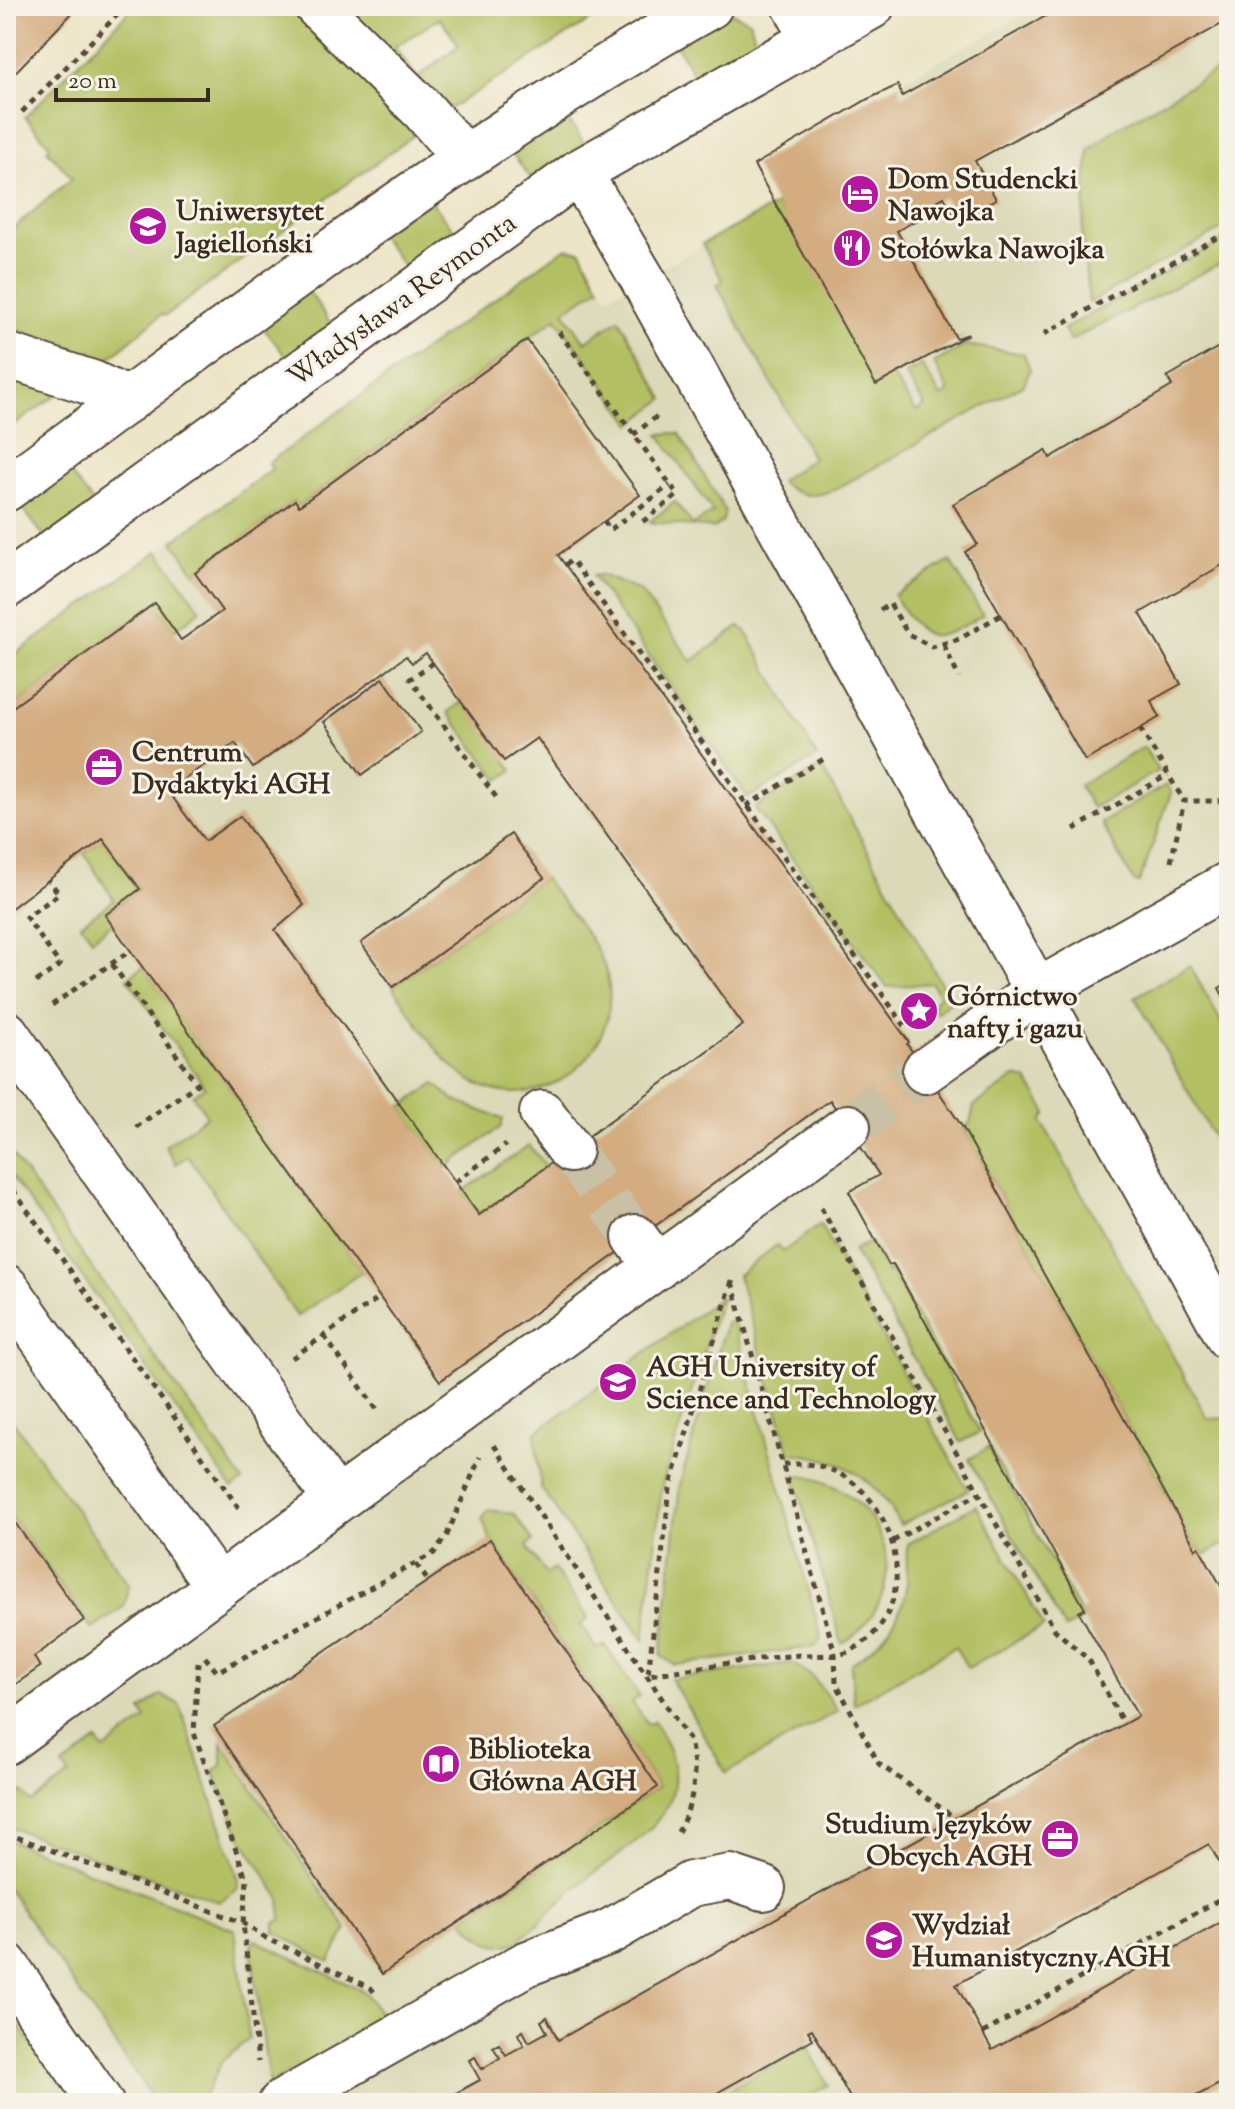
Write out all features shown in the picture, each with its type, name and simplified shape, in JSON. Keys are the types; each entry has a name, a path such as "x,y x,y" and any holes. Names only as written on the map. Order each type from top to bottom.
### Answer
{"street":[{"path":"317,6 423,110 464,157"},
{"path":"6,489 464,157 584,78 710,6"},
{"name":"Władysława Reymonta","path":"6,586 579,172 804,22 872,6"},
{"path":"579,172 633,262 1229,1338"},
{"path":"6,355 92,383 128,400"},
{"path":"918,1052 1038,991 1229,884"},
{"path":"6,1033 336,1500"},
{"path":"542,1113 570,1150"},
{"path":"6,1742 336,1500 646,1252 848,1127"},
{"path":"6,1287 218,1587"},
{"path":"270,2088 401,2034 526,1964 609,1932 691,1884 730,1877 763,1888"},
{"path":"6,1965 101,2103"}],"path":[{"path":"22,112 126,6"},
{"path":"1044,334 1229,231"},
{"path":"559,332 678,495 642,522"},
{"path":"633,435 653,419"},
{"path":"604,521 610,530 670,485"},
{"path":"565,565 572,560 918,1052"},
{"path":"839,633 890,604 915,640 932,647 944,645 1001,615"},
{"path":"944,645 959,678"},
{"path":"433,663 410,679 496,797"},
{"path":"1140,728 1184,801 1169,870"},
{"path":"746,806 827,757"},
{"path":"1074,829 1168,775"},
{"path":"1184,801 1222,801 1229,798"},
{"path":"36,982 60,965 26,917 59,894 48,879"},
{"path":"52,1005 131,950"},
{"path":"112,964 197,1084 131,1130"},
{"path":"455,1182 510,1142 542,1113"},
{"path":"6,1180 246,1518"},
{"path":"817,1200 1055,1630 1089,1660 1123,1723"},
{"path":"729,1274 835,1654 836,1683 879,1764 955,1818"},
{"path":"648,1675 670,1488 732,1281"},
{"path":"290,1360 380,1297"},
{"path":"324,1336 384,1419"},
{"path":"270,2088 243,1923 247,1881 194,1733 199,1649 217,1672 434,1553 447,1535 489,1437 684,1729 693,1754 692,1799 678,1832"},
{"path":"648,1675 801,1655 845,1653 860,1644 885,1614 895,1587 893,1541 876,1505 839,1474 811,1465 783,1464"},
{"path":"893,1541 979,1493"},
{"path":"416,1564 428,1581"},
{"path":"6,1833 243,1923 266,1938 371,1988 401,2034"},
{"path":"983,2033 1229,1894"}],"shaded area":[{"name":"AGH University of Science and Technology","path":"1041,6 1229,6 1229,2103 6,2103 6,661 272,469 268,463 565,248 581,251 607,297 776,206 834,117"}],"green space":[{"name":"Uniwersytet Jagielloński","path":"134,6 300,6 412,123 413,136 165,316 162,314 107,360 6,326 6,235 72,178 47,150 50,146 25,117"},
{"path":"338,6 613,6 451,108 436,103","holes":["440,18 459,45 417,78 395,47"]},
{"path":"732,13 750,21 755,38 753,49 699,85 674,41"},
{"path":"1229,63 1229,225 1089,303 1082,237 1089,150 1112,131"},
{"path":"560,108 589,150 535,184 505,144"},
{"path":"429,198 461,239 411,276 379,234"},
{"path":"776,205 916,411 925,406 905,374 922,365 941,397 949,392 934,363 966,345 1024,354 1030,370 1024,384 834,490 805,494 786,486 780,481 813,458 717,285 723,281 702,244"},
{"path":"1229,237 1229,259 1070,341 1064,329"},
{"path":"565,248 581,251 600,287 564,311 585,342 619,319 664,399 632,424 556,318 299,506 294,501 195,573 173,541 272,469 268,463"},
{"path":"306,287 335,330 291,363 258,321"},
{"path":"6,368 66,388 6,431"},
{"path":"679,433 725,511 723,521 714,528 649,522 675,502 693,525 713,512 659,434"},
{"path":"63,464 95,505 46,539 15,499"},
{"path":"158,551 201,610 174,630 155,604 6,712 6,661"},
{"path":"950,561 983,615 952,631 931,635 914,624 894,595"},
{"path":"601,575 640,591 692,661 739,627 745,630 817,757 748,798 593,576"},
{"path":"462,702 513,770 499,780 448,712"},
{"path":"1144,747 1158,771 1092,808 1079,785"},
{"path":"821,766 951,1001 936,1013 932,1008 939,995 932,983 887,987 755,808"},
{"path":"1166,785 1171,793 1139,883 1134,882 1101,823"},
{"path":"103,839 140,889 106,914 112,924 92,939 81,924 114,900 84,853"},
{"path":"544,878 600,957 609,986 608,1015 598,1041 583,1063 562,1079 538,1090 512,1093 486,1088 460,1073 441,1055 393,987"},
{"path":"1190,966 1229,1036 1229,1165 1135,997"},
{"path":"143,967 362,1272 297,1316 188,1156 176,1164 165,1146 207,1116 193,1095 205,1087 127,978"},
{"path":"1015,1077 1027,1080 1047,1113 1042,1122 1208,1419 1229,1418 1229,1541 1204,1556 1199,1547 1196,1549 963,1128 970,1123 974,1106"},
{"path":"435,1084 456,1101 503,1119 501,1127 445,1168 401,1107"},
{"path":"529,1145 547,1167 479,1215 462,1192"},
{"path":"6,1146 243,1481 232,1488 6,1169"},
{"path":"820,1224 968,1490 900,1525 880,1494 856,1473 826,1460 790,1453 738,1275 777,1245 783,1252"},
{"path":"870,1242 887,1273 891,1270 980,1432 961,1442 853,1250"},
{"path":"721,1297 662,1485 644,1640 541,1488 535,1433"},
{"path":"733,1320 822,1639 814,1647 675,1665 661,1656 680,1484 726,1324"},
{"path":"6,1411 129,1585 123,1607 92,1629 6,1510"},
{"path":"989,1447 1083,1618 1065,1629 969,1459"},
{"path":"794,1475 826,1483 852,1498 871,1518 883,1543 887,1570 882,1596 867,1622 842,1644"},
{"path":"976,1505 1044,1626 968,1668 955,1647 854,1704 851,1664 881,1639 896,1619 905,1596 908,1544"},
{"path":"489,1510 514,1514 533,1541 527,1546 546,1574 554,1569 588,1618 581,1625 597,1649 605,1645 639,1696 632,1702 648,1724 654,1722 669,1750 674,1773 672,1794 663,1813 649,1829 576,1887 517,1943 508,1945 486,1941 463,1919 658,1787 490,1539 482,1518"},
{"path":"792,1663 812,1676 838,1711 726,1773 671,1679"},
{"path":"161,1695 179,1704 239,1880 237,1890 219,1902 6,1826 6,1804 22,1792 31,1802 69,1775 63,1766 97,1741 104,1750 146,1719 141,1710"},
{"path":"222,1743 347,1929 329,1962 275,1932 275,1922 282,1920 280,1898 240,1835 214,1772 222,1765"},
{"path":"6,1839 235,1930 249,2039 222,2061 201,2103 156,2103 6,1886"},
{"path":"255,1940 365,1992 383,2018 269,2084 251,1946"},
{"path":"6,2008 73,2103 6,2103"},
{"path":"807,2045 828,2085 796,2103 706,2103"}],"building":[{"path":"6,6 79,6 6,82"},
{"name":"Dom Studencki Nawojka","path":"1064,6 1229,6 1229,20 975,161 996,199 958,220 944,197 933,203 936,209 897,231 956,338 969,334 876,385 754,165 868,99 898,85 902,96"},
{"path":"527,340 640,495 558,555 909,1042 907,1044 963,1128 1196,1549 1199,1547 1229,1600 1229,1880 1209,1844 956,1985 992,2050 1229,1918 1229,2079 1183,2103 853,2103 812,2029 808,2031 813,2039 699,2103 438,2103 480,2080 469,2060 475,2057 482,2069 500,2058 493,2047 499,2044 506,2055 524,2045 518,2034 523,2031 529,2042 547,2032 541,2021 547,2017 558,2040 1138,1716 1079,1612 1085,1609 893,1264 889,1265 849,1192 879,1175 830,1100 440,1381 105,915 140,889 103,839 6,912 6,712 155,603 181,640 222,611 195,573 295,500 299,506","holes":["426,653 504,761 537,738 743,1025 479,1215 275,930 304,905 240,816 205,841 168,791 235,743 253,768 406,656 412,663"]},
{"path":"1229,341 1229,561 1140,613 1181,684 1151,701 1160,717 1085,761 965,552 977,544 953,504 1046,450 1050,458 1172,386 1167,377"},
{"path":"383,678 421,732 362,775 324,722"},
{"path":"511,834 544,878 393,987 361,943"},
{"path":"1229,982 1229,1007 1219,988"},
{"path":"6,1510 84,1620 34,1657 40,1667 13,1686 6,1676"},
{"name":"Biblioteka Główna AGH","path":"490,1539 658,1787 382,1974 214,1726"}],"tunnel":[{"path":"848,1127 925,1071"},
{"path":"570,1150 635,1237"}],"place":[{"name":"Dom Studencki Nawojka","path":"860,194"},
{"name":"Uniwersytet Jagielloński","path":"148,226"},
{"name":"Stołówka Nawojka","path":"852,248"},
{"name":"Centrum Dydaktyki AGH","path":"104,767"},
{"name":"Górnictwo nafty i gazu","path":"919,1011"},
{"name":"AGH University of Science and Technology","path":"618,1382"},
{"name":"Biblioteka Główna AGH","path":"441,1764"},
{"name":"Studium Języków Obcych AGH","path":"1060,1839"},
{"name":"Wydział Humanistyczny AGH","path":"884,1940"}]}
